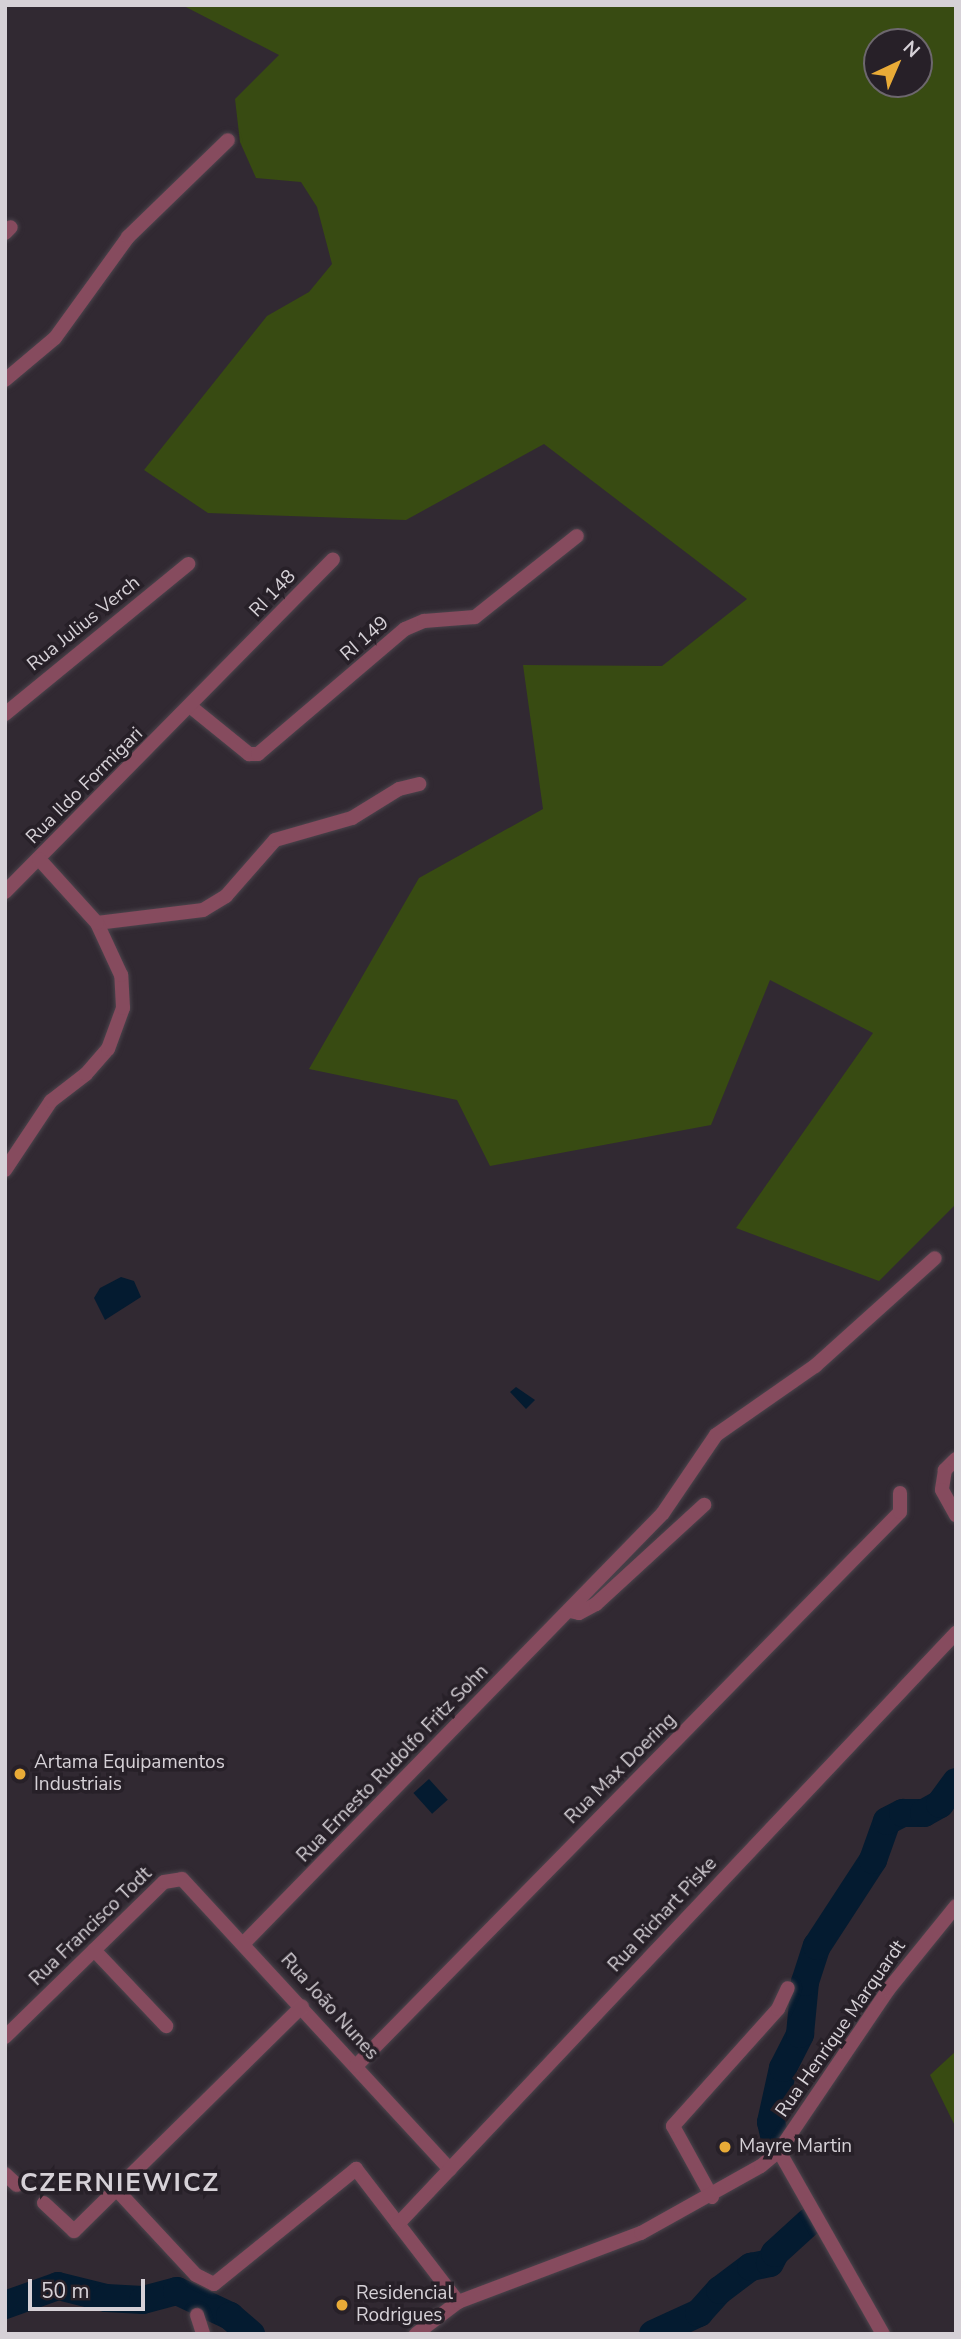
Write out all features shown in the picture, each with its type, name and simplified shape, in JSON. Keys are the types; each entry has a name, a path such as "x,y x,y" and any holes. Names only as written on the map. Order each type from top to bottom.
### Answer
{"street":[{"path":"5,380 55,338 128,237 228,140"},
{"name":"RI 149","path":"191,707 249,754 258,754 405,629 424,621 475,617 578,536"},
{"name":"RI 148","path":"191,707 333,559"},
{"name":"Rua Julius Verch","path":"5,713 188,564"},
{"name":"Rua Ildo Formigari","path":"5,892 191,707"},
{"path":"97,923 203,910 226,896 275,840 352,818 400,789 419,784"},
{"path":"5,1170 45,1109 94,1066 118,1026 123,1008 121,975 97,923 39,859"},
{"name":"Rua Ernesto Rudolfo Fritz Sohn","path":"244,1943 663,1513 716,1435 815,1366 935,1258"},
{"path":"956,1459 944,1470 942,1490 956,1515"},
{"name":"Rua Max Doering","path":"356,2066 900,1512 900,1493"},
{"name":"Rua Ernesto Rudolfo Fritz Sohn","path":"570,1611 579,1613 596,1604 704,1505"},
{"name":"Rua Richart Piske","path":"398,2224 956,1633"},
{"name":"Rua João Nunes","path":"175,1878 188,1882 450,2169"},
{"name":"Rua Francisco Todt","path":"5,2037 164,1882 175,1878"},
{"name":"Rua Henrique Marquardt","path":"416,2334 458,2302 641,2233 712,2197 779,2151 888,1990 956,1906"},
{"path":"94,1950 166,2026"},
{"path":"712,2197 673,2126 778,2009 788,1988"},
{"path":"44,2203 74,2231 302,2006"},
{"path":"779,2151 883,2334"},
{"path":"116,2189 206,2283 220,2281 356,2169 458,2302"},
{"path":"5,2174 17,2185"},
{"path":"197,2315 203,2334"}],"green space":[{"path":"182,5 956,5 956,1204 879,1281 736,1228 873,1033 770,980 711,1125 490,1166 457,1100 309,1069 419,878 543,809 523,665 662,666 747,599 544,444 406,520 208,513 144,470 267,316 309,292 332,264 317,207 301,182 256,178 240,142 235,99 279,55"},
{"path":"956,2051 956,2128 930,2075"}],"water":[{"path":"121,1277 134,1281 141,1297 105,1320 94,1298 100,1288"},
{"path":"516,1387 535,1400 526,1409 510,1392"},
{"path":"429,1779 448,1800 432,1814 413,1793"}],"waterway":[{"path":"774,2135 771,2122 783,2068 800,2034 805,1982 817,1946 873,1860 887,1821 903,1813 924,1813 940,1804 956,1782"},
{"path":"653,2334 699,2313 720,2290 751,2267 770,2263 775,2253 809,2222"},
{"path":"5,2305 58,2286 106,2298 143,2300 177,2291 230,2316 251,2334"}],"place":[{"name":"Artama Equipamentos Industriais","path":"20,1774"},
{"name":"Mayre Martin","path":"725,2147"},
{"name":"Residencial Rodrigues","path":"342,2305"}],"district":[{"name":"CZERNIEWICZ","path":"120,2183"}]}
